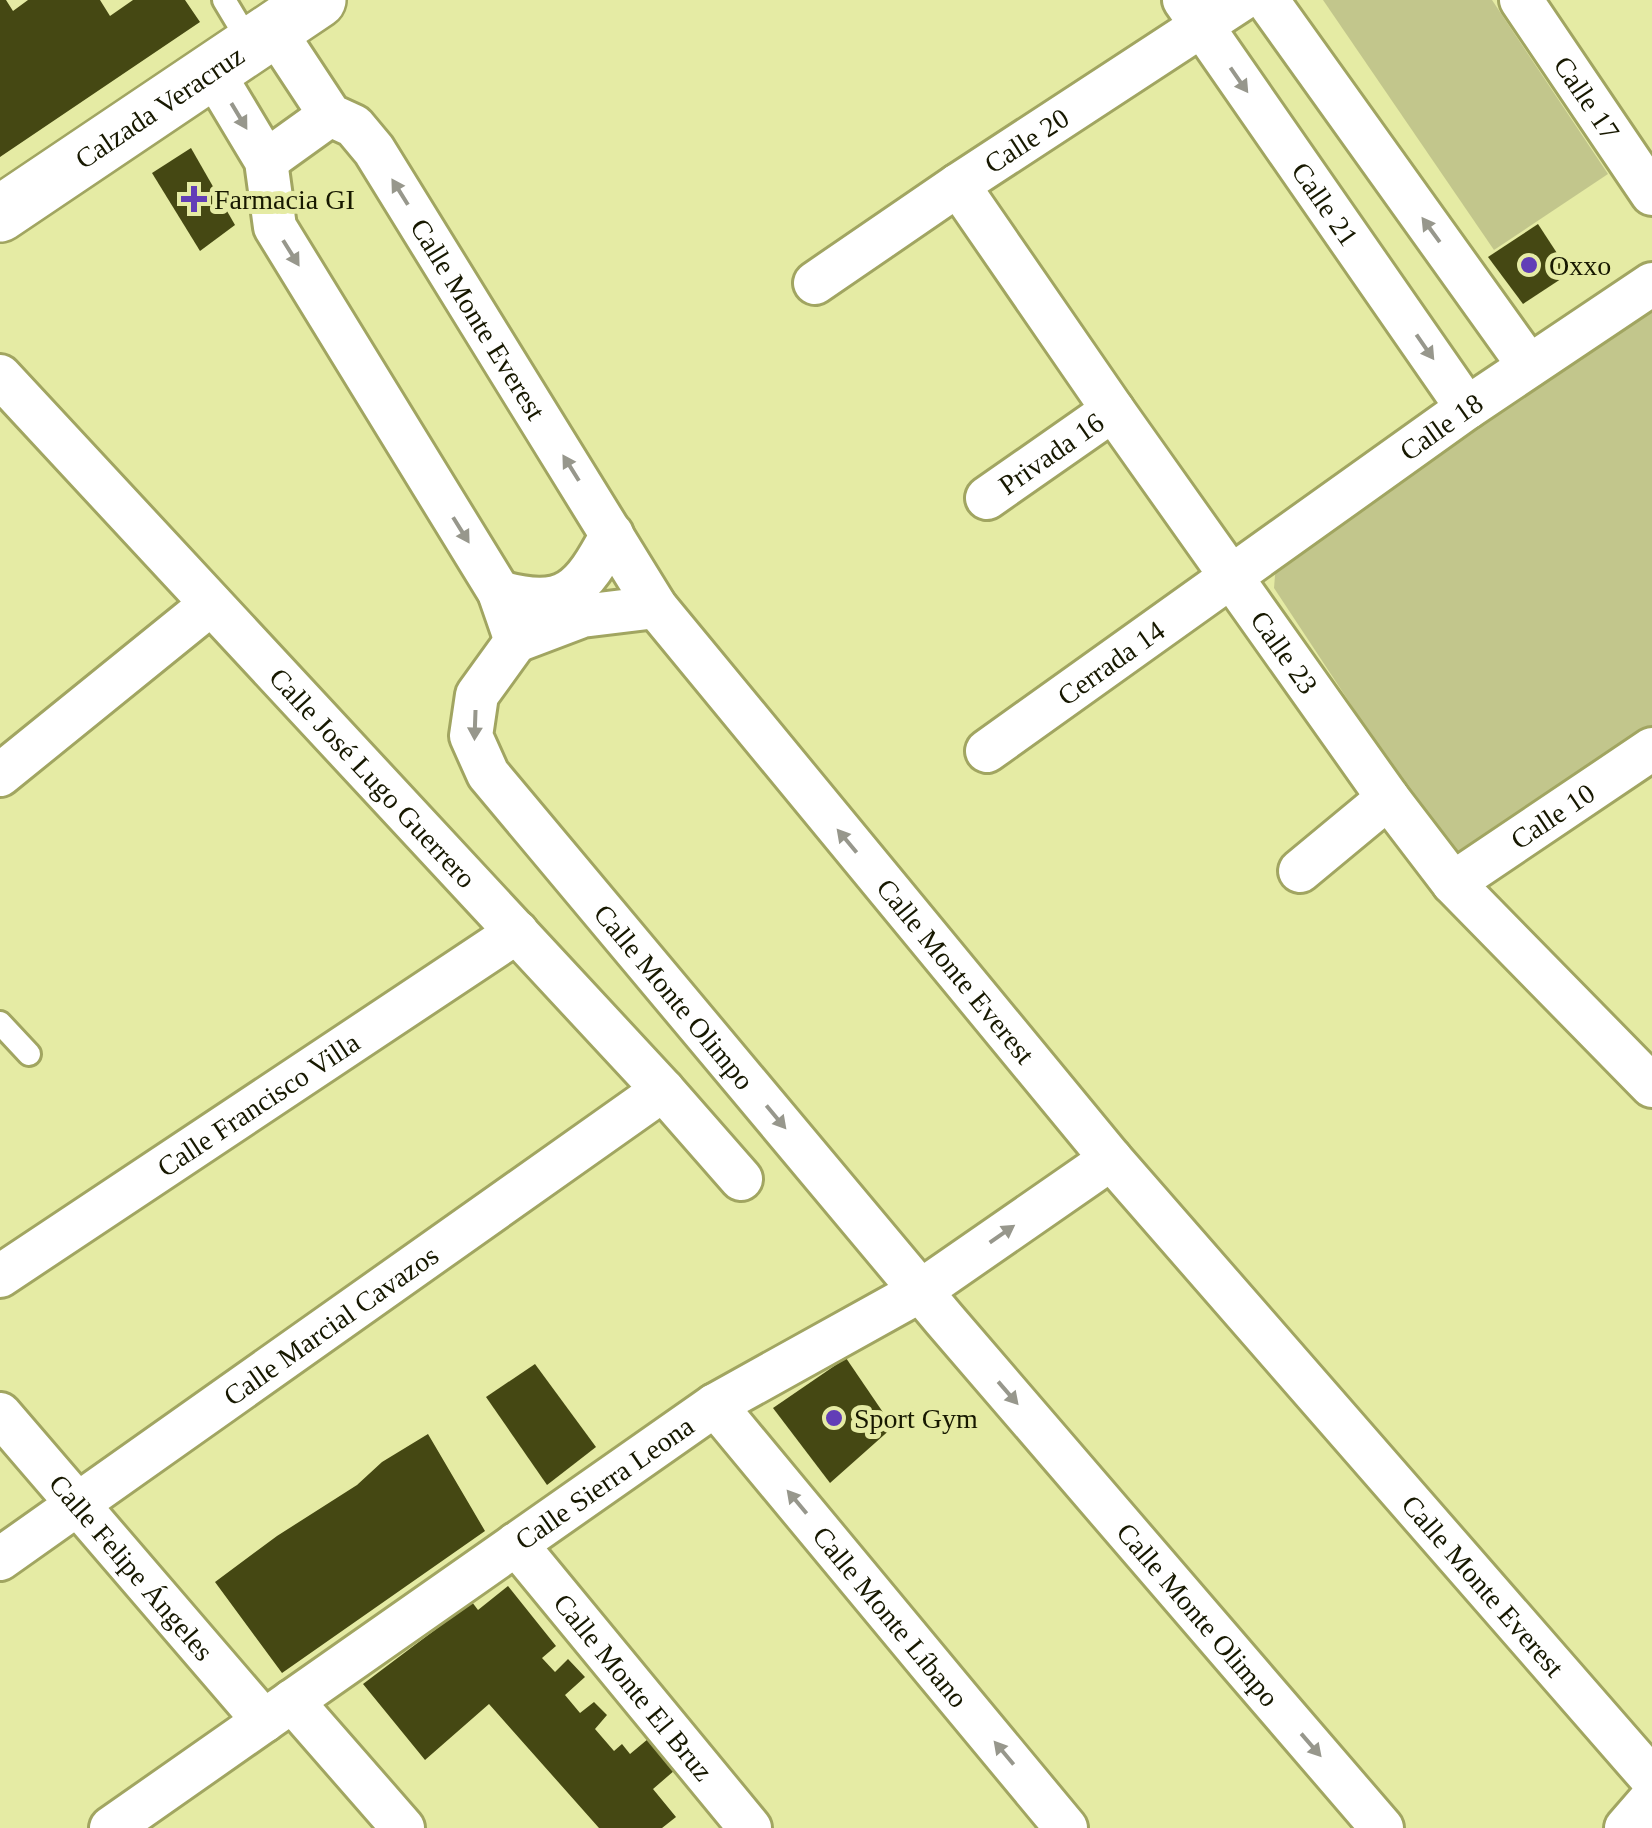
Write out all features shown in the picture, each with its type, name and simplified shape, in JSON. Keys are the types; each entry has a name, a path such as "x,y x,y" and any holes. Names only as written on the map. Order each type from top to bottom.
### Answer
{"street":[{"name":"Calle 20","path":"816,283 958,185 1193,13 1241,0"},
{"path":"1267,0 1529,366"},
{"name":"Calle 17","path":"1521,0 1652,194"},
{"name":"Calle 21","path":"1193,13 1468,408"},
{"path":"256,29 268,191 275,227 499,592 516,641 582,616 656,607"},
{"name":"Calle Monte Everest","path":"256,29 330,114 354,126 374,150 656,607 1111,1158 1652,1779"},
{"name":"Calzada Veracruz","path":"0,214 256,29"},
{"path":"266,160 330,114"},
{"name":"Calle 23","path":"958,185 1388,798 1453,883 1652,1086"},
{"name":"Calle 18","path":"1234,577 1468,408 1652,284"},
{"name":"Calle José Lugo Guerrero","path":"0,376 663,1090 741,1180"},
{"name":"Privada 16","path":"987,498 1113,410"},
{"path":"499,592 527,600 550,599 573,590 590,575 612,534"},
{"name":"Cerrada 14","path":"988,751 1234,577"},
{"path":"0,775 210,604"},
{"name":"Calle Monte Olimpo","path":"516,641 477,695 471,736 488,774 1382,1828"},
{"name":"Calle 10","path":"1453,883 1652,749"},
{"path":"1300,870 1388,798"},
{"name":"Calle Francisco Villa","path":"0,1276 517,932"},
{"name":"Calle Marcial Cavazos","path":"0,1560 663,1090"},
{"name":"Calle Sierra Leona","path":"111,1828 715,1405 922,1290 1111,1158"},
{"name":"Calle Monte Líbano","path":"715,1405 1066,1828"},
{"name":"Calle Felipe Ángeles","path":"0,1414 79,1504 278,1711 403,1828"},
{"name":"Calle Monte El Bruz","path":"516,1544 750,1828"},
{"path":"1626,1828 1652,1798"}],"lane":[{"path":"0,1023 29,1054"}],"green space":[{"path":"1323,0 1492,0 1608,174 1494,250"},
{"path":"1652,307 1652,732 1472,855 1447,850 1274,588 1276,563"}],"building":[{"path":"0,0 6,0 13,11 28,0 100,0 110,16 133,0 185,0 200,22 0,157"},
{"name":"Farmacia GI","path":"191,148 235,225 200,251 152,173"},
{"name":"Oxxo","path":"1538,224 1570,273 1523,304 1488,257"},
{"name":"Sport Gym","path":"846,1358 893,1427 830,1483 773,1408"},
{"path":"535,1364 596,1447 547,1485 486,1397"},
{"path":"428,1434 485,1531 282,1673 215,1582 277,1536 357,1485 382,1462"},
{"path":"508,1586 556,1646 542,1658 555,1672 568,1659 585,1677 565,1695 580,1713 594,1702 607,1715 595,1729 614,1751 622,1744 630,1754 648,1739 675,1770 653,1789 676,1817 662,1828 599,1828 489,1704 425,1760 363,1684 472,1602 478,1610"}],"place":[{"name":"Farmacia GI","path":"194,199"},
{"name":"Oxxo","path":"1529,265"},
{"name":"Sport Gym","path":"834,1418"}]}
